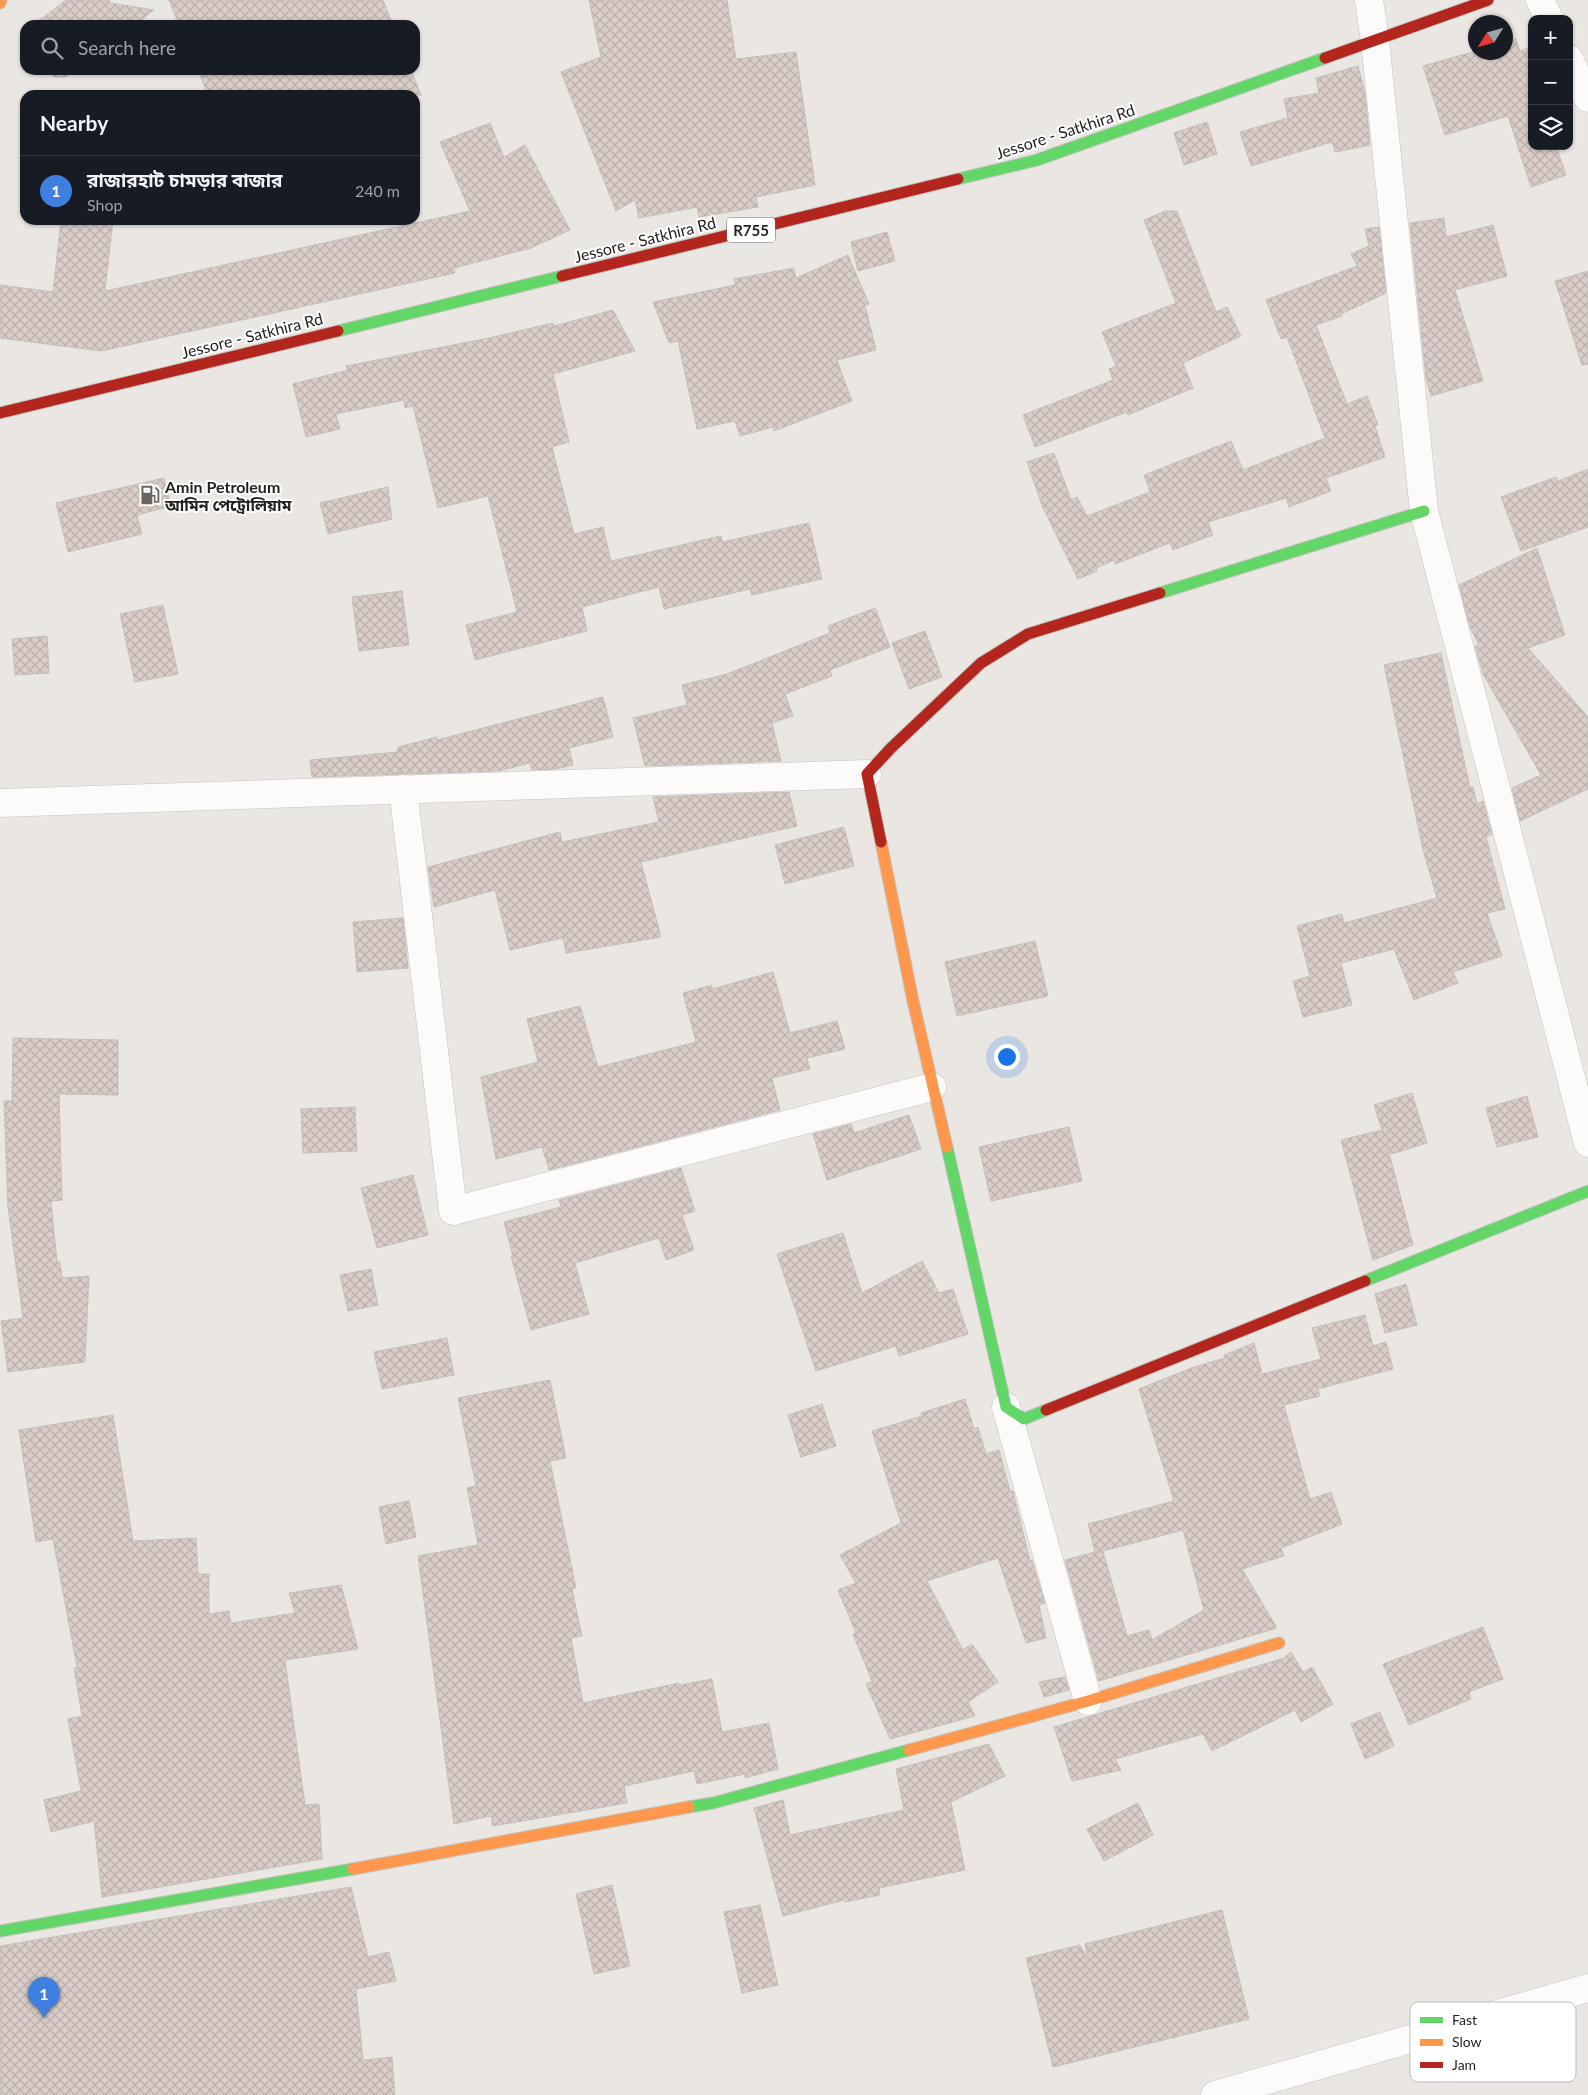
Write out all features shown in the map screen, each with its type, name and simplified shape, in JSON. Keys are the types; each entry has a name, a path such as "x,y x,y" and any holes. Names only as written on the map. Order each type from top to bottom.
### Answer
{"street":[{"path":"1369,0 1376,41 1424,512 1588,1143"},
{"name":"Jessore - Satkhira Rd","path":"0,413 1037,160 1488,0"},
{"path":"1540,0 1548,15"},
{"path":"1569,60 1588,98"},
{"path":"0,803 867,774 890,748 982,663 1028,634 1424,512"},
{"path":"867,774 932,1087 1006,1406 1088,1701"},
{"path":"403,790 454,1211 932,1087"},
{"path":"1006,1406 1024,1419 1588,1191"},
{"path":"0,1931 328,1874 713,1803 1088,1701 1279,1643"},
{"path":"1539,2002 1588,1988"},
{"path":"1215,2095 1410,2039"}],"building":[{"path":"66,0 109,0 111,3 154,10 141,20 40,20"},
{"path":"169,0 383,0 391,20 177,20"},
{"path":"589,0 727,0 736,59 796,52 815,185 756,197 758,207 699,217 697,207 639,218 635,200 616,211 561,72 601,57"},
{"path":"1516,39 1520,51 1528,48 1528,150 1557,150 1566,175 1531,187 1508,116 1445,135 1423,66 1468,53 1468,60 1513,60 1513,40"},
{"path":"1358,66 1365,93 1370,145 1335,152 1332,142 1251,166 1240,132 1288,118 1284,99 1319,93 1316,78"},
{"path":"53,75 68,75 66,77 54,77"},
{"path":"200,75 413,75 419,90 206,90"},
{"path":"1207,122 1217,154 1184,165 1174,133"},
{"path":"490,123 504,157 525,145 570,230 531,248 454,268 455,273 101,351 0,338 0,285 53,292 60,225 112,225 105,291 406,225 420,225 420,222 470,211 440,142"},
{"path":"1165,211 1177,211 1216,312 1227,307 1241,336 1183,363 1193,388 1128,415 1127,412 1035,447 1023,415 1113,380 1109,369 1116,366 1102,332 1176,303 1144,220"},
{"path":"1444,218 1446,237 1493,225 1507,276 1455,290 1483,381 1431,396 1426,378 1410,223"},
{"path":"1379,227 1386,293 1341,314 1342,316 1316,325 1347,404 1367,396 1378,425 1375,426 1385,457 1326,478 1331,491 1289,507 1286,498 1208,522 1213,535 1173,550 1170,543 1115,564 1114,560 1096,568 1097,571 1078,579 1043,508 1027,462 1054,453 1071,500 1077,497 1087,516 1150,492 1144,475 1231,441 1243,470 1325,438 1287,337 1281,339 1266,300 1357,266 1351,254 1369,246 1365,229"},
{"path":"887,232 895,261 858,271 851,242"},
{"path":"848,255 869,304 865,305 876,350 837,360 852,401 774,431 773,427 740,436 735,421 697,429 678,341 669,343 653,302 735,285 734,279 794,268 796,278"},
{"path":"1588,271 1588,364 1582,365 1555,281"},
{"path":"613,310 635,351 553,374 569,442 552,447 574,534 603,527 611,561 721,536 722,542 809,523 822,579 752,595 750,589 664,609 659,587 582,607 587,631 475,660 466,625 517,612 488,496 438,508 413,406 405,408 404,400 336,414 340,429 306,437 293,384 348,370 346,366 489,338 553,323 554,326"},
{"path":"1588,469 1588,527 1521,551 1501,497 1556,477 1558,481"},
{"path":"164,478 171,506 137,515 142,534 68,552 56,503"},
{"path":"388,487 392,519 328,534 320,503"},
{"path":"1537,548 1565,635 1528,648 1588,717 1588,789 1520,821 1512,788 1541,775 1483,674 1475,646 1479,645 1470,627 1459,585"},
{"path":"402,591 409,645 359,651 352,597"},
{"path":"163,605 178,674 135,682 120,614"},
{"path":"875,608 890,647 830,670 832,676 785,694 793,716 772,723 781,761 645,766 633,718 687,705 682,685 727,674 830,633 828,626"},
{"path":"925,631 942,677 909,689 892,643"},
{"path":"47,636 49,673 15,675 12,639"},
{"path":"1441,653 1470,788 1473,787 1477,804 1483,801 1492,834 1486,837 1505,909 1487,913 1502,956 1453,972 1458,983 1414,1000 1394,949 1341,963 1352,1005 1303,1017 1293,981 1310,976 1297,926 1342,914 1344,923 1437,898 1423,850 1384,665"},
{"path":"603,697 613,737 569,748 573,765 556,769 532,770 530,763 499,771 312,777 310,760 398,752 398,747 437,737 437,740"},
{"path":"789,792 797,826 641,862 661,937 566,953 563,938 510,950 495,890 434,907 428,867 560,832 562,842 659,822 653,797"},
{"path":"844,827 854,866 785,884 775,845"},
{"path":"403,918 408,968 357,972 353,922"},
{"path":"1035,941 1048,996 957,1016 945,962"},
{"path":"773,972 790,1033 837,1021 845,1049 807,1058 810,1069 772,1078 780,1110 549,1170 542,1147 496,1159 481,1077 538,1062 527,1019 580,1006 598,1067 696,1042 683,993 712,985 712,989"},
{"path":"13,1038 118,1040 118,1095 59,1094 62,1200 51,1201 57,1262 60,1262 62,1278 89,1276 85,1362 8,1372 1,1321 23,1318 8,1207 4,1101 12,1101"},
{"path":"1412,1093 1427,1143 1391,1154 1386,1141 1413,1245 1373,1260 1341,1140 1382,1130 1374,1105"},
{"path":"1527,1096 1538,1137 1497,1147 1486,1108"},
{"path":"355,1107 357,1151 303,1153 301,1109"},
{"path":"909,1115 921,1149 827,1180 813,1134 851,1124 854,1133"},
{"path":"1069,1127 1082,1181 991,1201 979,1147"},
{"path":"681,1168 695,1211 682,1215 694,1250 666,1260 659,1238 575,1263 589,1314 531,1330 504,1222 561,1207 559,1200"},
{"path":"413,1175 428,1235 377,1248 361,1188"},
{"path":"843,1233 862,1293 922,1261 939,1293 953,1289 968,1334 899,1356 896,1346 816,1371 777,1254"},
{"path":"371,1269 378,1305 348,1311 340,1275"},
{"path":"1406,1284 1417,1325 1385,1333 1375,1294"},
{"path":"1365,1315 1373,1346 1386,1342 1393,1369 1318,1389 1320,1396 1284,1405 1310,1499 1331,1492 1342,1524 1281,1548 1284,1556 1242,1569 1277,1628 1099,1681 1065,1560 1095,1552 1088,1524 1174,1501 1139,1389 1194,1367 1225,1358 1224,1355 1254,1343 1262,1374 1321,1359 1312,1328","holes":["1183,1530 1204,1610 1152,1640 1149,1630 1127,1636 1103,1551"]},
{"path":"447,1338 454,1375 382,1389 374,1352"},
{"path":"550,1380 566,1458 550,1461 576,1588 572,1589 582,1636 571,1638 583,1703 679,1683 680,1685 712,1679 722,1732 769,1723 778,1769 745,1778 745,1774 697,1784 694,1771 624,1786 627,1803 493,1826 491,1816 454,1824 418,1556 478,1545 467,1488 476,1486 458,1398"},
{"path":"965,1399 974,1429 978,1427 986,1454 999,1450 1010,1491 1013,1491 1030,1561 1032,1560 1045,1603 1039,1605 1046,1638 1026,1643 998,1558 927,1581 963,1650 972,1644 998,1682 968,1702 975,1716 890,1739 866,1684 872,1681 853,1634 856,1633 838,1590 856,1583 840,1555 901,1523 872,1431 922,1416 921,1413"},
{"path":"822,1404 836,1446 801,1457 788,1415"},
{"path":"113,1415 133,1541 196,1538 198,1574 209,1574 209,1614 229,1611 231,1623 295,1613 289,1593 341,1585 358,1649 285,1660 305,1805 319,1804 322,1859 102,1897 94,1821 51,1832 44,1800 81,1791 68,1719 82,1716 74,1668 77,1667 53,1539 36,1542 19,1430"},
{"path":"409,1501 416,1537 386,1544 379,1507"},
{"path":"1483,1627 1503,1679 1469,1692 1471,1699 1409,1725 1383,1664"},
{"path":"1291,1652 1303,1672 1312,1667 1333,1704 1301,1722 1295,1710 1212,1751 1203,1734 1115,1759 1121,1770 1072,1781 1054,1727 1284,1658"},
{"path":"1065,1677 1069,1690 1044,1697 1039,1682"},
{"path":"1380,1712 1394,1746 1365,1759 1351,1724"},
{"path":"989,1744 1005,1776 951,1802 965,1870 879,1888 880,1895 845,1902 844,1900 783,1916 754,1808 783,1800 790,1835 904,1810 896,1769"},
{"path":"1138,1803 1153,1835 1104,1861 1087,1829"},
{"path":"612,1885 630,1966 594,1974 576,1894"},
{"path":"351,1887 368,1957 389,1952 396,1981 356,1989 363,2060 392,2057 395,2095 0,2095 0,1946"},
{"path":"760,1905 778,1985 742,1993 724,1912"},
{"path":"1222,1910 1249,2019 1053,2067 1026,1958 1080,1945 1088,1959 1085,1944"}],"traffic: fast":[{"path":"958,179 1037,160 1325,58"},
{"path":"338,331 562,276"},
{"path":"1160,593 1424,511"},
{"path":"947,1147 1006,1407 1024,1419 1046,1410"},
{"path":"1365,1281 1588,1191"},
{"path":"689,1807 713,1803 909,1750"},
{"path":"0,1931 353,1869"}],"traffic: slow":[{"path":"881,842 913,1001 947,1147"},
{"path":"909,1750 1088,1701 1279,1643"},
{"path":"353,1869 689,1807"}],"traffic: jam":[{"path":"1325,58 1488,0"},
{"path":"562,276 958,179"},
{"path":"0,413 338,331"},
{"path":"881,842 867,774 891,748 981,663 1028,634 1160,593"},
{"path":"1046,1410 1365,1281"}],"place":[{"name":"Amin Petroleum আমিন পেট্রোলিয়াম","path":"150,495"},
{"name":"রাজারহাট চামড়ার বাজার","path":"44,2018"}]}
